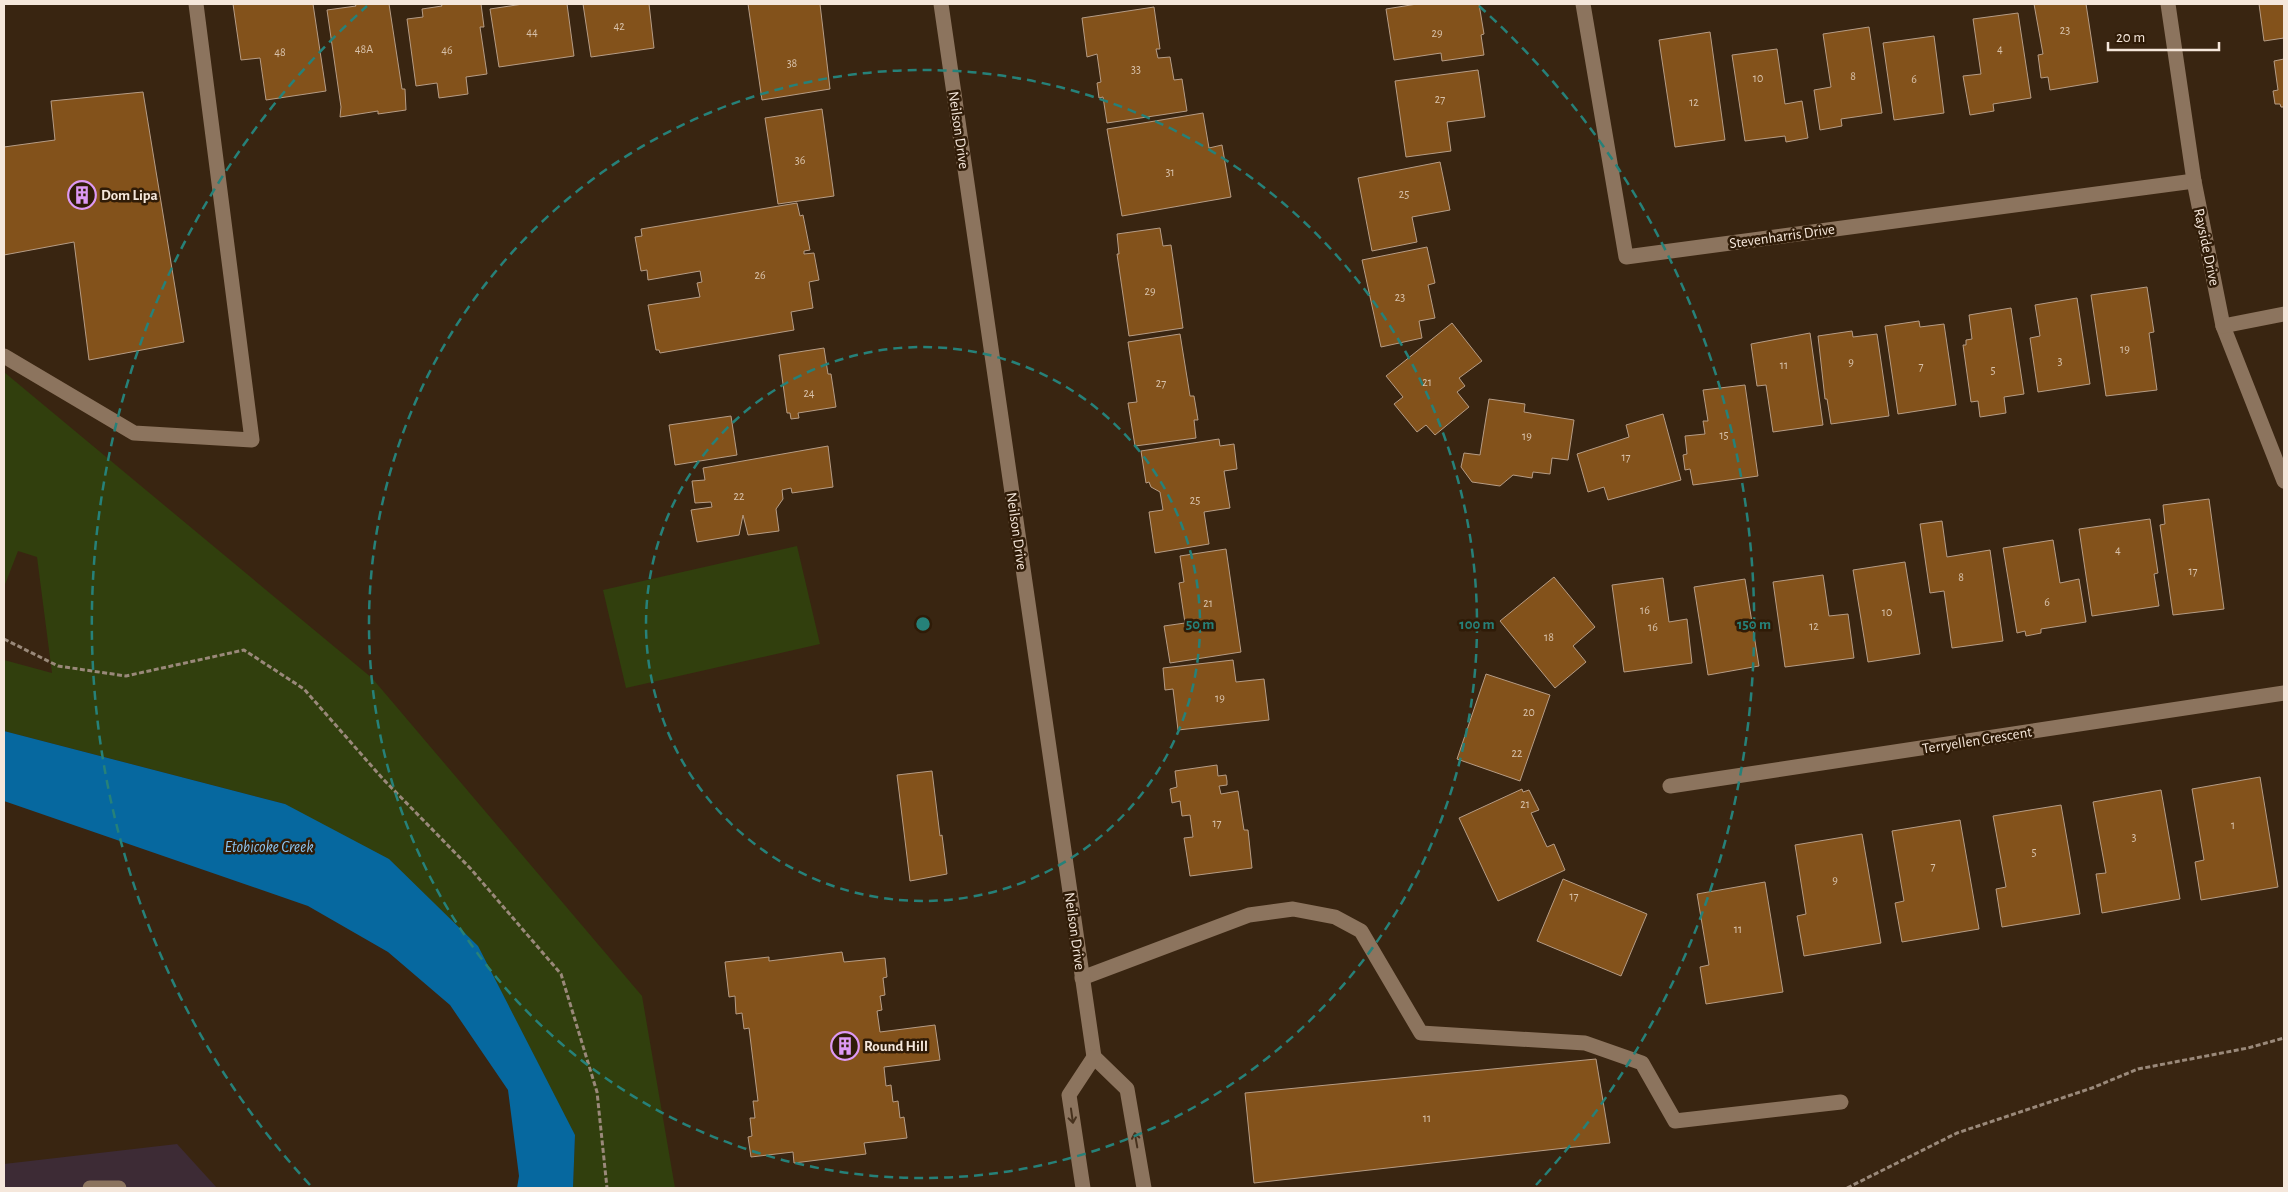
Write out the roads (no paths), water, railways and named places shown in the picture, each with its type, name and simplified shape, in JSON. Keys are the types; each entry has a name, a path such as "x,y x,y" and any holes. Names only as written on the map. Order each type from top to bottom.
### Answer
{"street":[{"path":"4,356 134,433 252,440 196,4"},
{"name":"Neilson Drive","path":"941,4 1094,1057"},
{"name":"Stevenharris Drive","path":"1583,4 1626,257 2194,182"},
{"name":"Rayside Drive","path":"2168,4 2194,182 2223,326 2284,481"},
{"path":"2223,326 2284,314"},
{"name":"Terryellen Crescent","path":"1670,786 2284,694"},
{"path":"1082,978 1249,914 1293,909 1335,917 1361,931 1422,1033 1584,1043 1634,1060 1642,1063 1675,1122 1841,1102"},
{"path":"1083,1188 1069,1095 1094,1057 1127,1089 1144,1188"},
{"path":"90,1188 119,1188"}],"water":[{"name":"Etobicoke Creek","path":"4,731 285,804 389,859 478,946 575,1135 573,1188 517,1188 519,1176 508,1090 450,1005 388,952 308,906 4,801"}],"place":[{"name":"Dom Lipa","path":"82,195"},
{"name":"Round Hill","path":"845,1046"}]}
